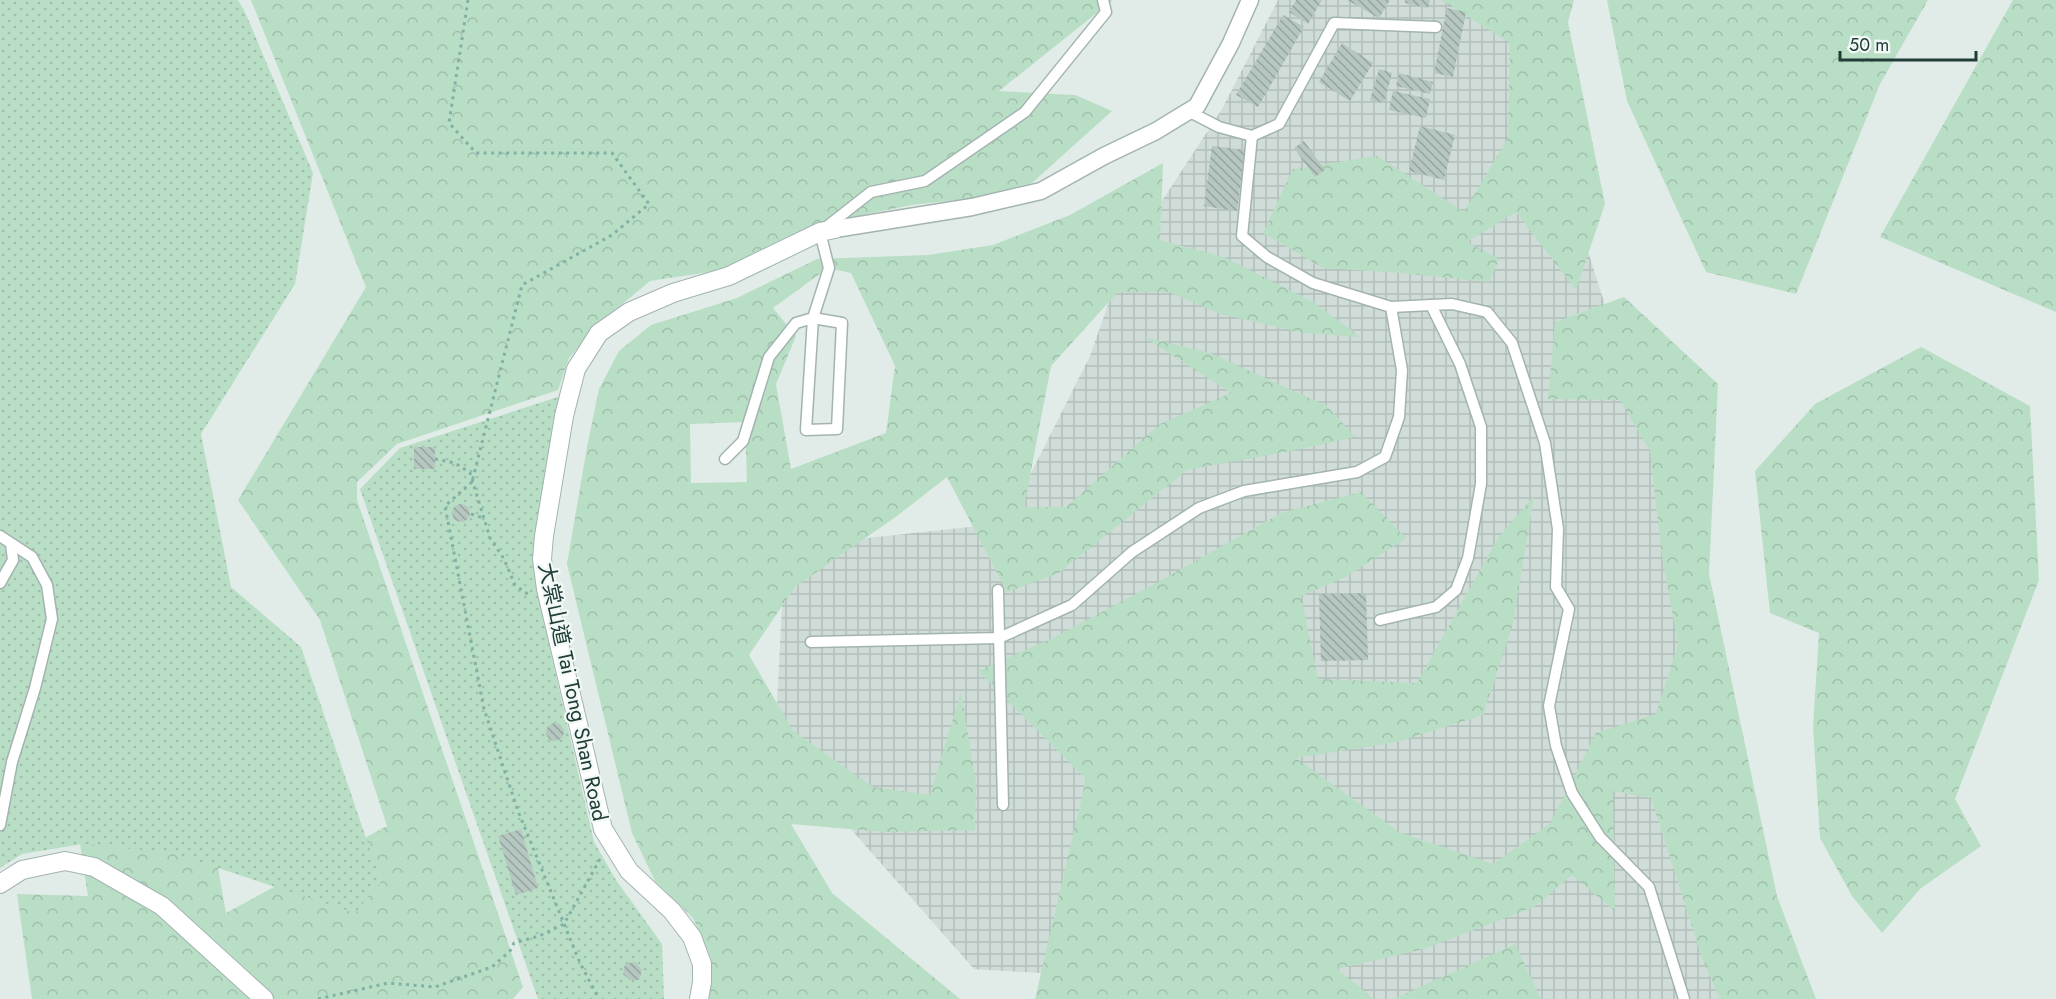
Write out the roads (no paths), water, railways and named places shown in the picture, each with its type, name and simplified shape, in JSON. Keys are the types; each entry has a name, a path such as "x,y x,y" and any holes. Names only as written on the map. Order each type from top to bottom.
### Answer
{"street":[{"name":"大棠山道 Tai Tong Shan Road","path":"699,999 702,964 692,937 672,911 629,871 603,829 546,589 542,559 544,536 564,416 576,369 599,333 629,312 673,293 729,276 827,230 972,207 1041,191 1104,156 1156,131 1197,106 1250,0"},
{"path":"0,884 22,870 65,861 94,867 162,906 264,999"}],"lane":[{"path":"725,459 743,441 769,357 795,323 813,318 842,323 837,429 806,430 813,318 828,268 827,230 871,192 925,181 1025,112 1106,12 1103,0"},
{"path":"1188,111 1219,127 1252,136 1279,124 1334,23 1436,27"},
{"path":"1252,136 1242,236 1267,257 1313,284 1391,307 1452,304 1487,312 1512,343 1545,443 1558,529 1556,586 1569,609 1549,706 1556,746 1572,793 1600,837 1649,887 1684,999"},
{"path":"1380,620 1436,607 1456,590 1468,558 1481,484 1481,427 1460,364 1431,305"},
{"path":"811,642 999,638 1072,605 1132,552 1199,508 1244,491 1357,472 1385,457 1400,417 1402,370 1391,307"},
{"path":"0,536 32,557 47,585 52,619 36,688 12,762 0,825"},
{"path":"0,583 13,560 11,544"},
{"path":"998,590 1003,805"}]}
